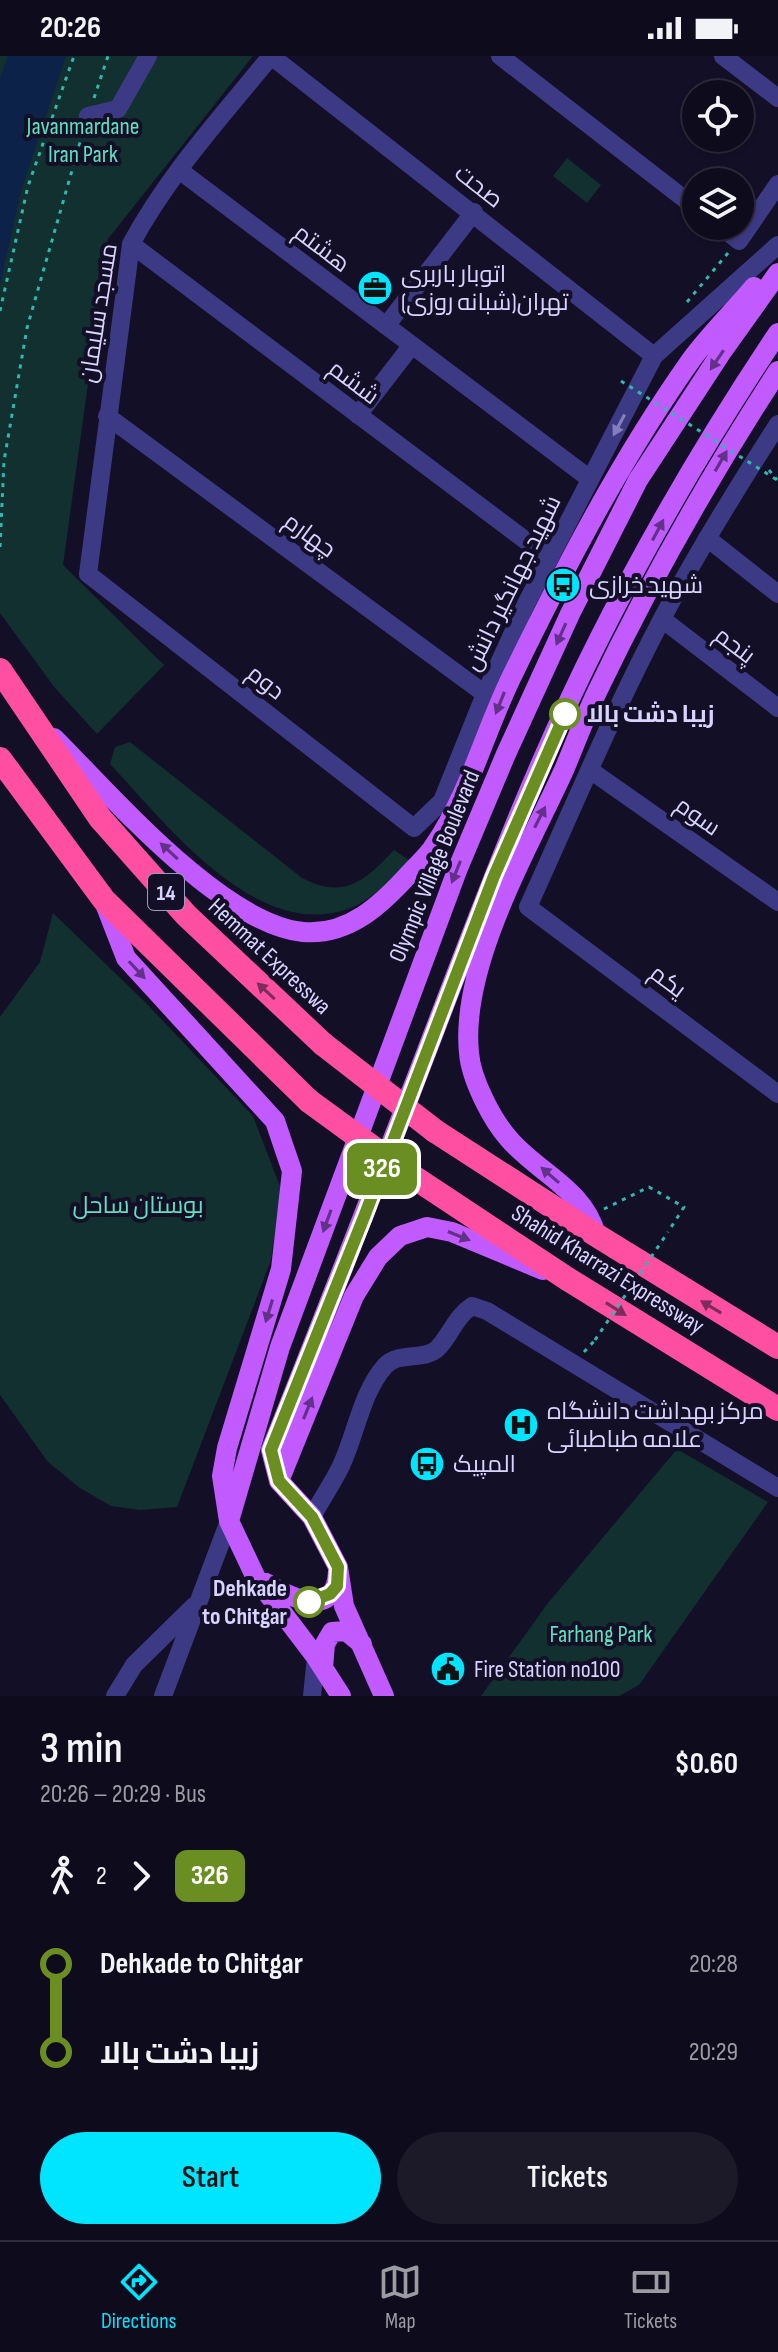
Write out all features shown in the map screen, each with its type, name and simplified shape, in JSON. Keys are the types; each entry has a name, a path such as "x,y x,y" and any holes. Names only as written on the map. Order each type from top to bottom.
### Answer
{"highway":[{"name":"14","path":"0,670 34,718"},
{"name":"Hemmat Expresswa","path":"34,718 100,818 186,915 323,1044 435,1131"},
{"name":"14","path":"0,759 104,900"},
{"name":"Shahid Kharrazi Expressway","path":"104,900 309,1101 409,1174 566,1278 778,1409"},
{"name":"Shahid Kharrazi Expressway","path":"435,1131 594,1225 778,1347"}],"main road":[{"path":"34,718 141,826 216,894 260,919 302,932 327,931 364,916 383,903 434,847 563,572 623,466 693,358 778,260"},
{"name":"Olympic Village Boulevard","path":"229,1521 280,1347 458,868 506,754 570,614 638,480 778,273"},
{"path":"384,1696 344,1606 338,1567 312,1517 279,1481 271,1450 536,774 600,638 674,501 778,333"},
{"path":"594,1225 565,1188 509,1139 480,1092 469,1054 470,999 486,947 520,862 596,694 692,511 778,371"},
{"path":"104,900 126,958 275,1121 292,1171 281,1269 222,1476 229,1521 256,1578 341,1696"},
{"path":"279,1481 354,1296 378,1257 400,1236 427,1227 452,1232 507,1257 566,1278"},
{"path":"256,1578 293,1599 308,1602 320,1600 337,1586 338,1567"},
{"path":"319,1663 332,1632 346,1631 362,1644"}],"street":[{"path":"88,116 118,109 148,56"},
{"name":"مسجد سلیمان","path":"88,574 131,244 146,214 271,56"},
{"name":"صحت","path":"271,56 654,356"},
{"path":"500,56 682,197"},
{"path":"723,56 778,98"},
{"name":"هشتم","path":"179,170 590,479"},
{"path":"754,219 778,184"},
{"path":"386,326 474,212"},
{"name":"ششم","path":"131,244 549,558"},
{"path":"654,356 778,245"},
{"path":"358,415 412,345"},
{"name":"شهید جهانگیر دانش","path":"414,828 442,801 485,694 549,558 654,356"},
{"name":"چهارم","path":"107,416 485,694"},
{"path":"590,770 662,619 707,538 777,428"},
{"path":"707,538 778,594"},
{"name":"دوم","path":"88,574 414,828"},
{"name":"پنجم","path":"662,619 778,708"},
{"name":"سوم","path":"590,770 778,902"},
{"name":"یکم","path":"590,770 528,907 778,1094"},
{"path":"312,1517 340,1467 373,1383 388,1362 409,1355 428,1355 438,1348 462,1313 472,1306 500,1318 778,1488"},
{"path":"163,1696 229,1521"},
{"path":"115,1696 134,1665 199,1601"},
{"path":"312,1696 319,1663"}],"path":[{"path":"0,311 28,186 74,56"},
{"path":"0,547 4,461 27,328 108,56"},
{"path":"621,381 777,480"},
{"path":"594,1225 649,1187 684,1207 595,1340"}],"green space":[{"name":"Javanmardane Iran Park","path":"0,56 253,56 108,239 63,565 164,665 97,734 55,688 0,613"},
{"path":"567,158 601,185 587,203 553,176"},
{"path":"130,742 302,878 330,887 342,887 373,871 394,850 409,860 376,893 353,907 318,914 283,909 249,894 217,872 158,817 110,764 115,747"},
{"name":"بوستان ساحل","path":"53,913 145,1002 253,1116 281,1189 271,1260 177,1507 140,1510 111,1506 80,1488 48,1462 0,1395 0,1017 40,962"},
{"name":"Farhang Park","path":"677,1449 768,1502 639,1685 619,1696 481,1696 548,1603"}],"water":[{"path":"8,56 66,56 21,191 0,285 0,78"}],"bus line":[{"name":"326","path":"309,1602 320,1600 337,1586 338,1567 312,1517 279,1481 271,1450 494,876 536,774 565,714"}],"place":[{"name":"اتوبار باربری تهران(شبانه روزی)","path":"375,288"},
{"name":"شهید خرازی","path":"563,585"},
{"name":"زیبا دشت بالا","path":"565,714"},
{"name":"مرکز بهداشت دانشگاه علامه طباطبائی","path":"521,1425"},
{"name":"المپیک","path":"427,1464"},
{"name":"Dehkade to Chitgar","path":"309,1602"},
{"name":"Fire Station no100","path":"448,1669"}]}
